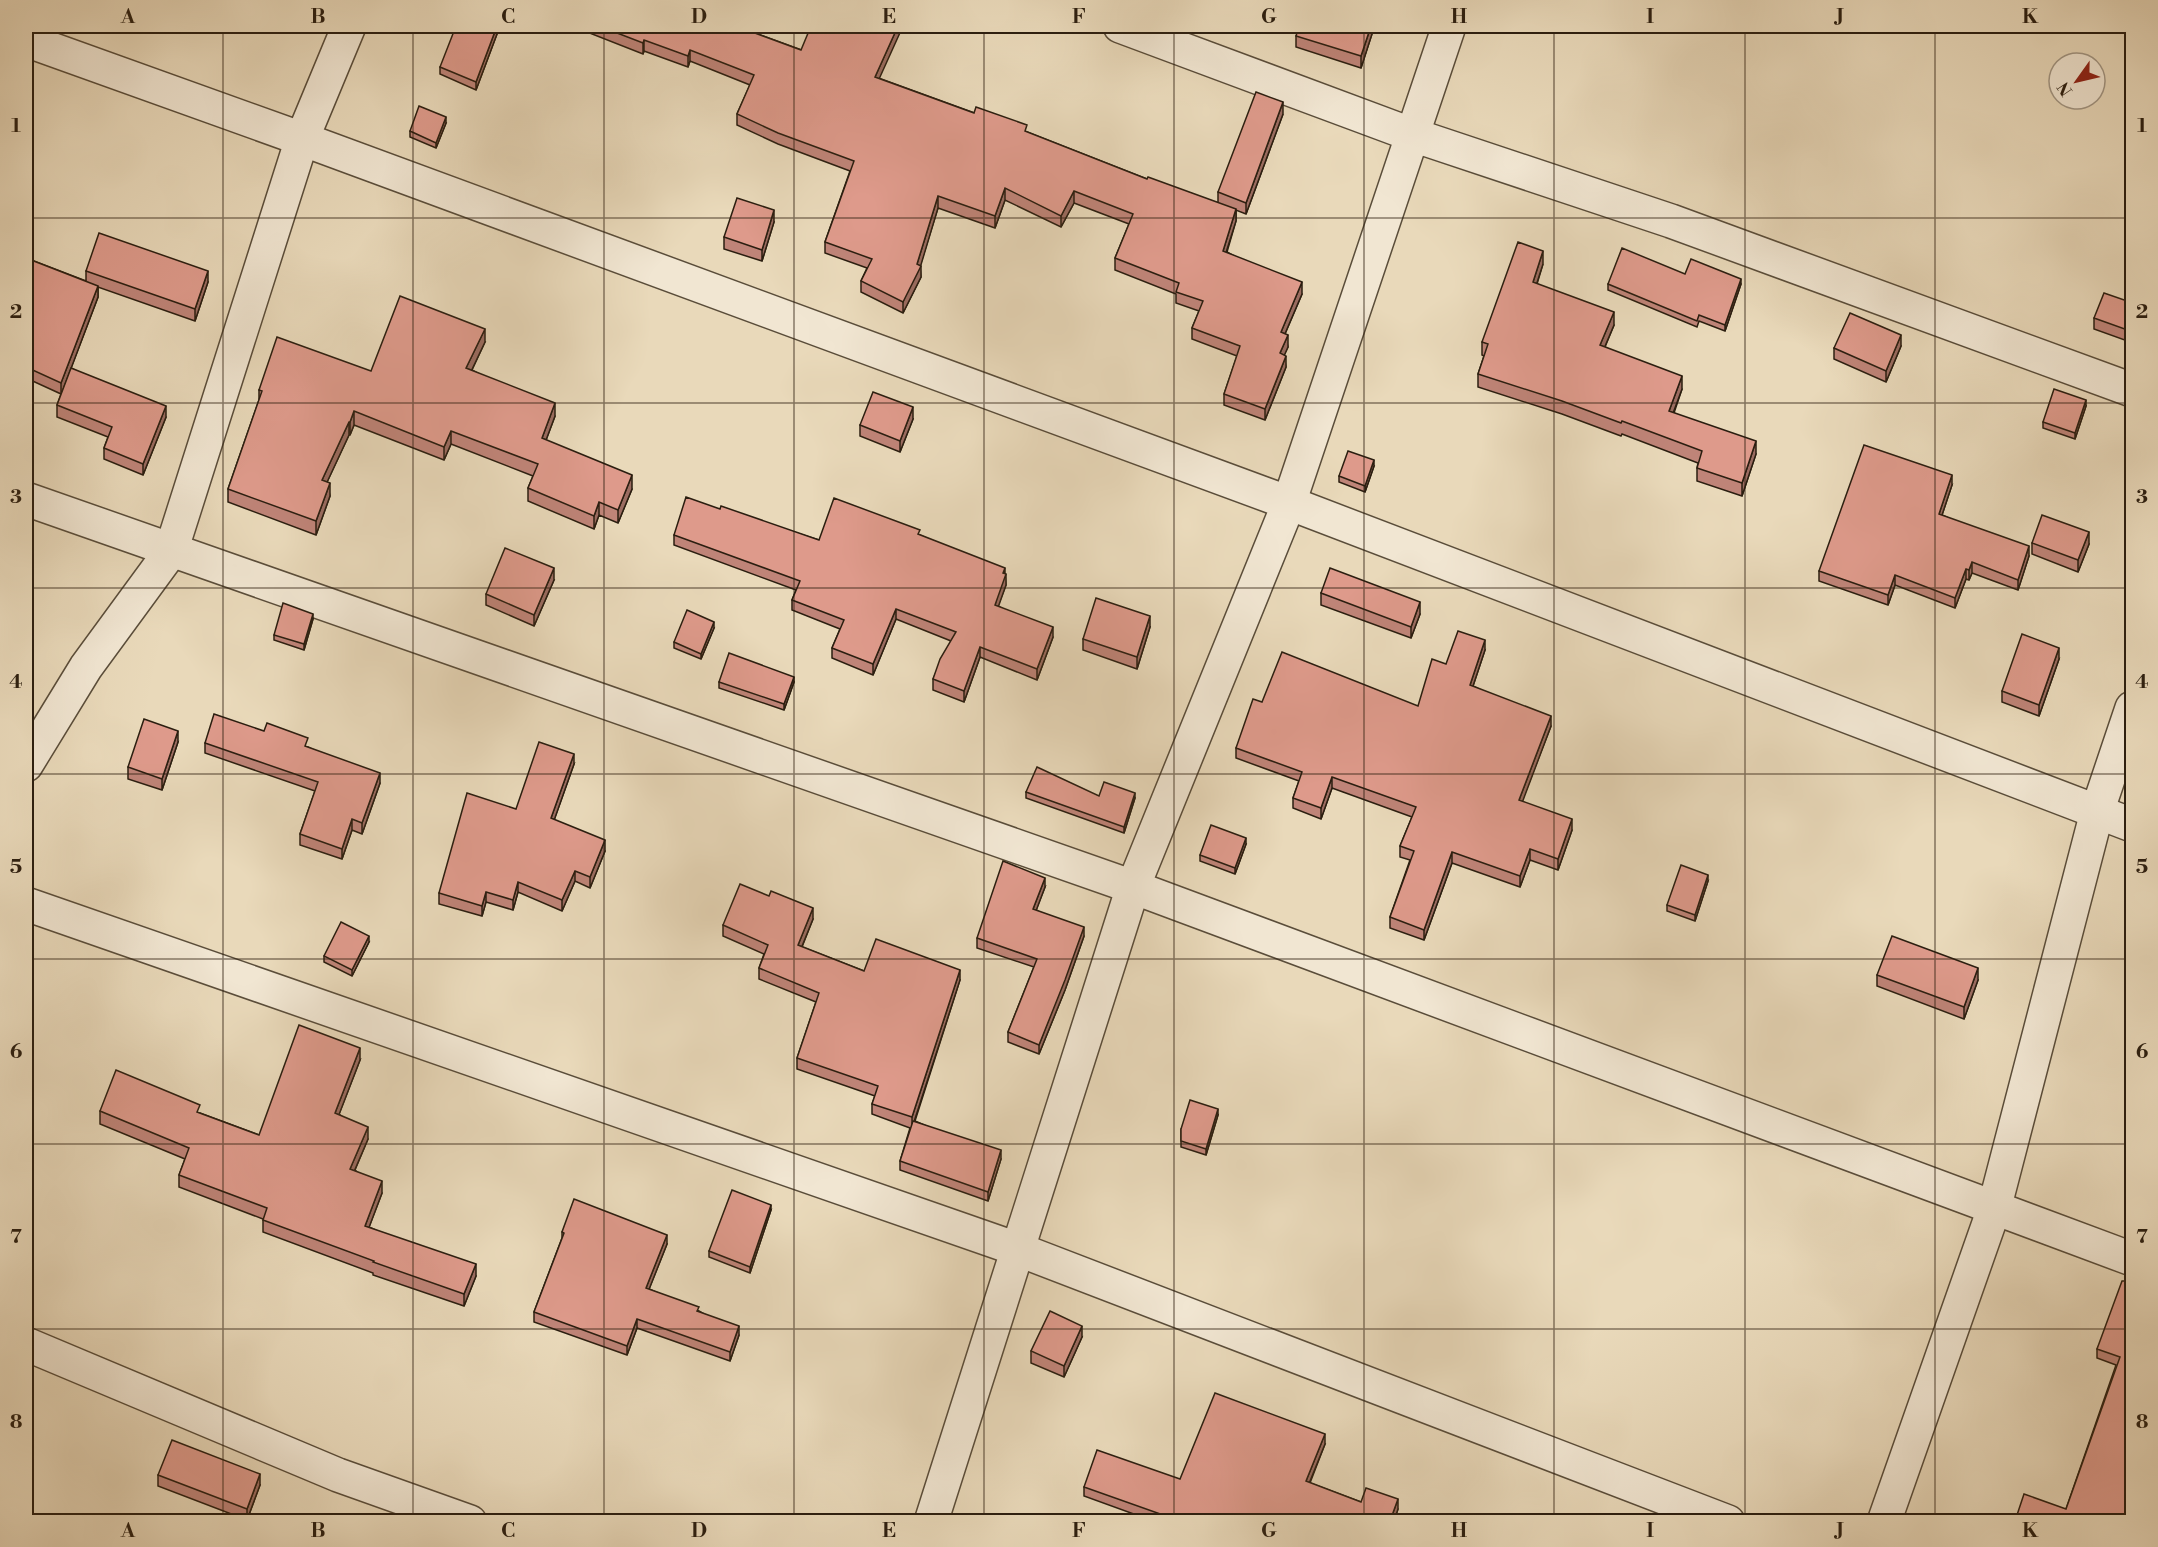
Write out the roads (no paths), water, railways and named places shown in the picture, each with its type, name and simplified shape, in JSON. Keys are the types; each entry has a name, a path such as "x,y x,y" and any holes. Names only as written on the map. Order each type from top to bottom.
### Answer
{"street":[{"path":"26,765 86,667 171,551 302,139 349,26"},
{"path":"1120,26 1413,135 1671,220 2133,390"},
{"path":"931,1521 1133,887 1289,503 1449,26"},
{"path":"26,40 302,139 1289,503 2133,825"},
{"path":"31,504 1133,887 2133,1259"},
{"path":"1884,1521 1994,1209 2097,812 2133,708"},
{"path":"26,904 1017,1249 1728,1521"},
{"path":"26,1344 338,1475 470,1521"}]}
